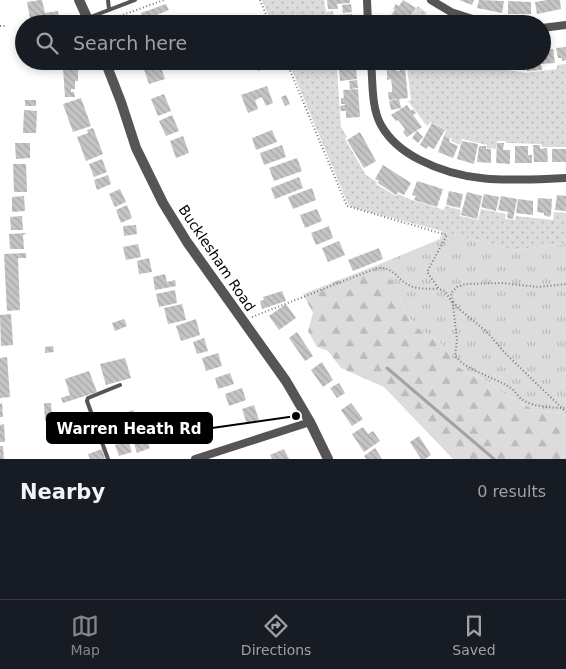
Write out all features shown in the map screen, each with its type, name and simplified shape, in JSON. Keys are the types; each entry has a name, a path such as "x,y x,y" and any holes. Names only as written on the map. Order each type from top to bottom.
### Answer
{"street":[{"path":"80,0 86,15"},
{"path":"367,0 368,15"},
{"path":"431,0 461,15"},
{"path":"551,27 566,25"},
{"name":"Bucklesham Road","path":"109,70 136,148 163,203 187,242 286,381 310,422 328,459"},
{"path":"372,70 375,106 381,124 394,144 413,157 437,169 457,176 525,180 566,178"},
{"path":"195,459 310,422"}],"lane":[{"path":"108,0 109,9"},
{"path":"99,15 109,9 135,0"},
{"path":"108,459 87,401 88,398 120,385"}],"path":[{"path":"124,15 164,0"},
{"path":"260,0 266,15"},
{"path":"0,26 5,26"},
{"path":"290,70 347,206 446,235 427,272 439,289"},
{"path":"242,321 377,268 385,268 392,271 412,287 445,291 453,303 487,332 505,353 566,412"},
{"path":"566,284 538,287 466,284 451,293 457,340 455,356 459,361 512,389 524,401 539,406 566,408"}],"green space":[{"path":"262,0 324,0 326,12 333,11 333,15 268,15"},
{"path":"418,6 427,13 426,15 412,15"},
{"path":"566,64 566,147 542,147 541,144 497,141 496,149 487,148 487,145 462,139 460,145 444,136 446,130 431,122 427,126 408,101 411,100 407,70 507,70 526,73 557,69 557,65"},
{"path":"292,70 337,70 341,127 347,137 345,139 366,175 377,182 376,184 396,196 398,194 444,210 445,206 461,210 460,216 478,220 481,209 506,214 505,219 515,220 516,216 553,220 554,212 566,213 566,244 513,250 351,207 348,204"},
{"path":"442,231 513,250 566,244 566,410 562,413 534,410 501,392 489,382 455,365 447,350 438,341 419,329 404,312 399,293 378,273 375,266 440,239"},
{"path":"375,266 378,273 389,277 399,293 404,312 419,329 438,341 447,350 455,365 489,382 501,392 534,410 562,413 566,410 566,459 453,459 384,387 341,368 328,351 317,347 308,331 313,313 303,294"}],"building":[{"path":"42,0 45,13 58,11 59,15 29,15 27,2"},
{"path":"327,0 350,0 350,3 337,4 338,9 328,9"},
{"path":"403,0 416,8 411,15 391,15 395,10 393,9 396,4 399,6"},
{"path":"459,0 474,0 472,5"},
{"path":"479,0 504,1 502,13 477,8"},
{"path":"560,0 561,9 537,14 535,2"},
{"path":"508,1 531,2 531,14 508,14"},
{"path":"166,4 169,10 156,15 142,15 141,13"},
{"path":"351,4 352,12 343,13 342,5"},
{"path":"566,47 566,60 562,61 562,58 558,58 556,48"},
{"path":"551,49 553,49 555,63 551,63"},
{"path":"63,70 78,70 78,81 75,81 75,89 71,89 75,97 65,97"},
{"path":"144,70 162,70 165,79 149,84"},
{"path":"339,70 356,70 357,79 340,81"},
{"path":"387,70 405,70 408,98 389,100 388,92 392,92 392,86 391,79 387,80"},
{"path":"357,80 358,88 350,89 349,81"},
{"path":"267,86 273,103 266,106 262,97 255,100 258,109 248,113 241,95"},
{"path":"358,89 360,117 346,118 346,111 341,111 340,106 345,105 341,104 341,98 344,98 343,90"},
{"path":"164,94 171,111 158,116 151,99"},
{"path":"286,95 290,104 285,106 281,97"},
{"path":"81,98 91,126 73,132 63,104"},
{"path":"399,99 401,108 391,110 389,101"},
{"path":"25,100 36,100 36,106 25,106"},
{"path":"407,105 411,111 413,109 416,113 413,115 422,127 407,137 403,132 405,129 391,115"},
{"path":"24,110 37,111 36,133 23,133"},
{"path":"172,115 179,131 166,136 159,121"},
{"path":"432,123 445,130 434,149 428,146 427,149 420,145"},
{"path":"93,128 103,154 86,161 77,137 88,133 87,130"},
{"path":"272,130 277,142 256,150 252,138"},
{"path":"417,131 423,137 418,143 412,138"},
{"path":"360,132 376,161 364,168 347,140"},
{"path":"183,136 189,153 176,158 170,141"},
{"path":"444,136 450,139 449,142 458,146 453,158 438,152"},
{"path":"462,141 478,144 474,164 457,159"},
{"path":"15,143 30,143 30,158 16,159"},
{"path":"497,143 504,143 503,150 510,150 510,164 496,163"},
{"path":"282,145 286,157 264,165 260,153"},
{"path":"533,145 540,145 540,149 547,148 548,162 534,162"},
{"path":"479,146 486,146 486,149 491,149 491,163 477,162"},
{"path":"515,146 528,146 528,155 532,155 532,163 515,163"},
{"path":"552,149 566,149 566,162 552,162"},
{"path":"297,158 302,171 274,181 269,168"},
{"path":"102,159 107,172 94,177 89,164"},
{"path":"13,164 26,164 27,192 14,192"},
{"path":"383,165 411,183 404,195 398,192 396,195 375,179"},
{"path":"108,175 111,184 97,190 94,180"},
{"path":"299,177 303,188 275,199 271,188"},
{"path":"417,181 443,189 437,207 414,200 416,196 412,195"},
{"path":"312,188 316,200 293,209 288,197"},
{"path":"120,189 126,202 115,207 109,194"},
{"path":"449,191 463,194 460,208 446,205"},
{"path":"467,192 482,196 477,219 461,215"},
{"path":"484,194 499,197 496,211 481,207"},
{"path":"557,195 566,196 566,211 555,210"},
{"path":"24,196 25,211 12,212 12,197"},
{"path":"501,196 517,199 513,219 507,218 508,212 498,210"},
{"path":"538,198 552,199 551,215 549,217 544,215 544,213 537,212"},
{"path":"518,199 533,201 533,215 516,213"},
{"path":"127,205 132,218 121,223 116,210"},
{"path":"317,209 322,221 305,228 300,215"},
{"path":"22,216 23,230 11,230 10,217"},
{"path":"136,225 137,234 124,236 123,226"},
{"path":"329,226 333,238 316,245 311,233"},
{"path":"27,233 23,235 24,249 10,249 9,234"},
{"path":"339,241 345,255 328,262 322,248"},
{"path":"138,244 141,257 126,260 123,247"},
{"path":"379,248 383,259 353,271 348,260"},
{"path":"26,253 26,258 18,258 20,310 7,311 4,254"},
{"path":"149,258 152,272 139,274 137,261"},
{"path":"165,274 167,282 175,280 176,286 155,290 153,277"},
{"path":"175,290 177,303 159,307 156,294"},
{"path":"282,291 286,301 262,309 260,301 264,300 263,297"},
{"path":"182,304 186,320 168,324 164,308"},
{"path":"286,304 296,318 279,330 269,316"},
{"path":"11,314 13,345 1,346 0,315"},
{"path":"124,319 127,326 115,331 112,323"},
{"path":"196,319 200,335 181,341 176,326"},
{"path":"297,332 313,356 305,361 289,338"},
{"path":"204,338 208,351 197,354 193,342"},
{"path":"53,346 54,352 45,353 45,347"},
{"path":"218,353 222,366 206,371 202,358"},
{"path":"7,357 10,397 0,398 0,358"},
{"path":"125,358 131,378 106,385 100,364"},
{"path":"322,362 333,380 323,387 311,370"},
{"path":"89,371 97,392 63,403 61,398 70,395 65,379"},
{"path":"230,373 234,384 218,389 215,378"},
{"path":"339,383 345,393 337,398 330,388"},
{"path":"242,388 246,400 229,406 225,394"},
{"path":"2,403 3,417 0,417 0,404"},
{"path":"44,403 51,403 52,420 45,421"},
{"path":"351,403 363,419 352,426 341,410"},
{"path":"254,405 259,420 247,424 242,409"},
{"path":"133,410 136,419 128,421 125,413"},
{"path":"4,424 5,442 0,442 0,425"},
{"path":"363,427 368,434 373,431 380,441 364,452 352,434"},
{"path":"419,436 431,455 425,459 421,459 410,442"},
{"path":"146,437 150,448 137,453 133,441"},
{"path":"128,440 132,452 119,456 115,445"},
{"path":"0,446 3,446 4,459 0,459"},
{"path":"375,448 382,459 366,459 364,456"},
{"path":"102,449 105,459 90,459 88,454"},
{"path":"284,449 289,459 272,459 270,455"}],"waterway":[{"path":"387,368 494,459"}],"place":[{"name":"Warren Heath Rd","path":"296,416"}]}
